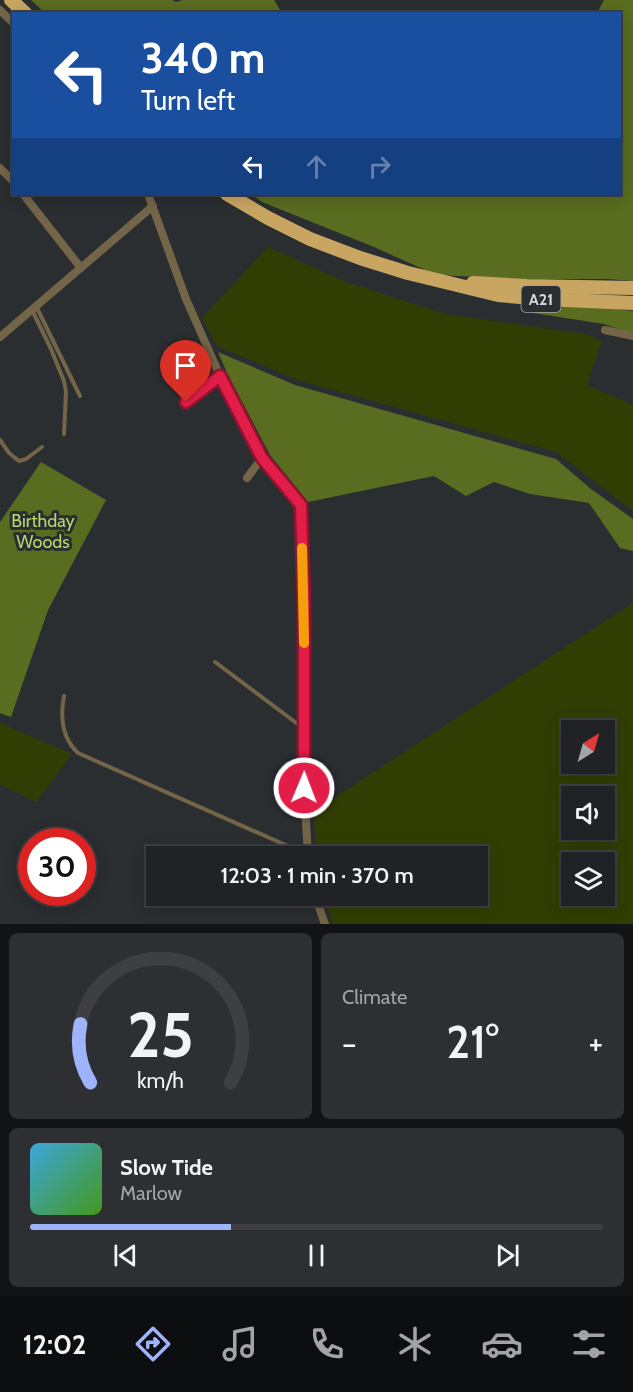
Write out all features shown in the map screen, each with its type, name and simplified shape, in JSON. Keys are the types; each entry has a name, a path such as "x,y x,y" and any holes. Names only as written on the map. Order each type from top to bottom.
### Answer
{"highway":[{"path":"11,0 24,12"},
{"name":"A21","path":"229,195 282,225 331,248 391,268 498,295 633,303"},
{"name":"A21","path":"450,282 633,288"}],"street":[{"path":"0,10 12,22"},
{"path":"0,168 12,180"},
{"path":"24,195 81,268"},
{"path":"148,195 186,299 220,376 262,458 301,505 304,788 307,846"},
{"path":"0,337 153,206"},
{"path":"605,330 633,336"},
{"path":"186,402 220,376"},
{"path":"247,477 262,458"},
{"path":"319,906 325,924"}],"lane":[{"path":"34,308 80,396"},
{"path":"34,308 66,392 64,434"},
{"path":"0,440 9,453 20,461 42,447"},
{"path":"215,662 305,729"},
{"path":"64,696 63,727 67,739 78,753 286,846"}],"green space":[{"path":"31,0 172,0 176,2 183,0 274,0 281,12 44,12"},
{"path":"604,0 633,0 633,281 436,275 374,247 262,202 252,195 621,195 621,12 598,12"},
{"path":"268,247 346,282 445,314 586,334 602,341 587,385 633,405 633,511 556,452 298,380 217,346 202,318"},
{"path":"536,305 633,311 633,334 604,324 533,313"},
{"path":"218,352 295,385 556,459 591,489 633,519 633,551 620,548 589,503 530,494 494,482 466,496 434,476 308,502 270,455"},
{"name":"Birthday Woods","path":"41,462 106,500 48,610 11,717 0,713 0,522"},
{"path":"633,603 633,924 333,924 327,906 488,906 488,846 316,846 314,811"},
{"path":"0,723 72,754 36,802 0,784"}],"slow traffic":[{"path":"302,548 304,643"}],"route":[{"path":"186,402 220,376 262,458 301,505 304,603 304,788"}]}
